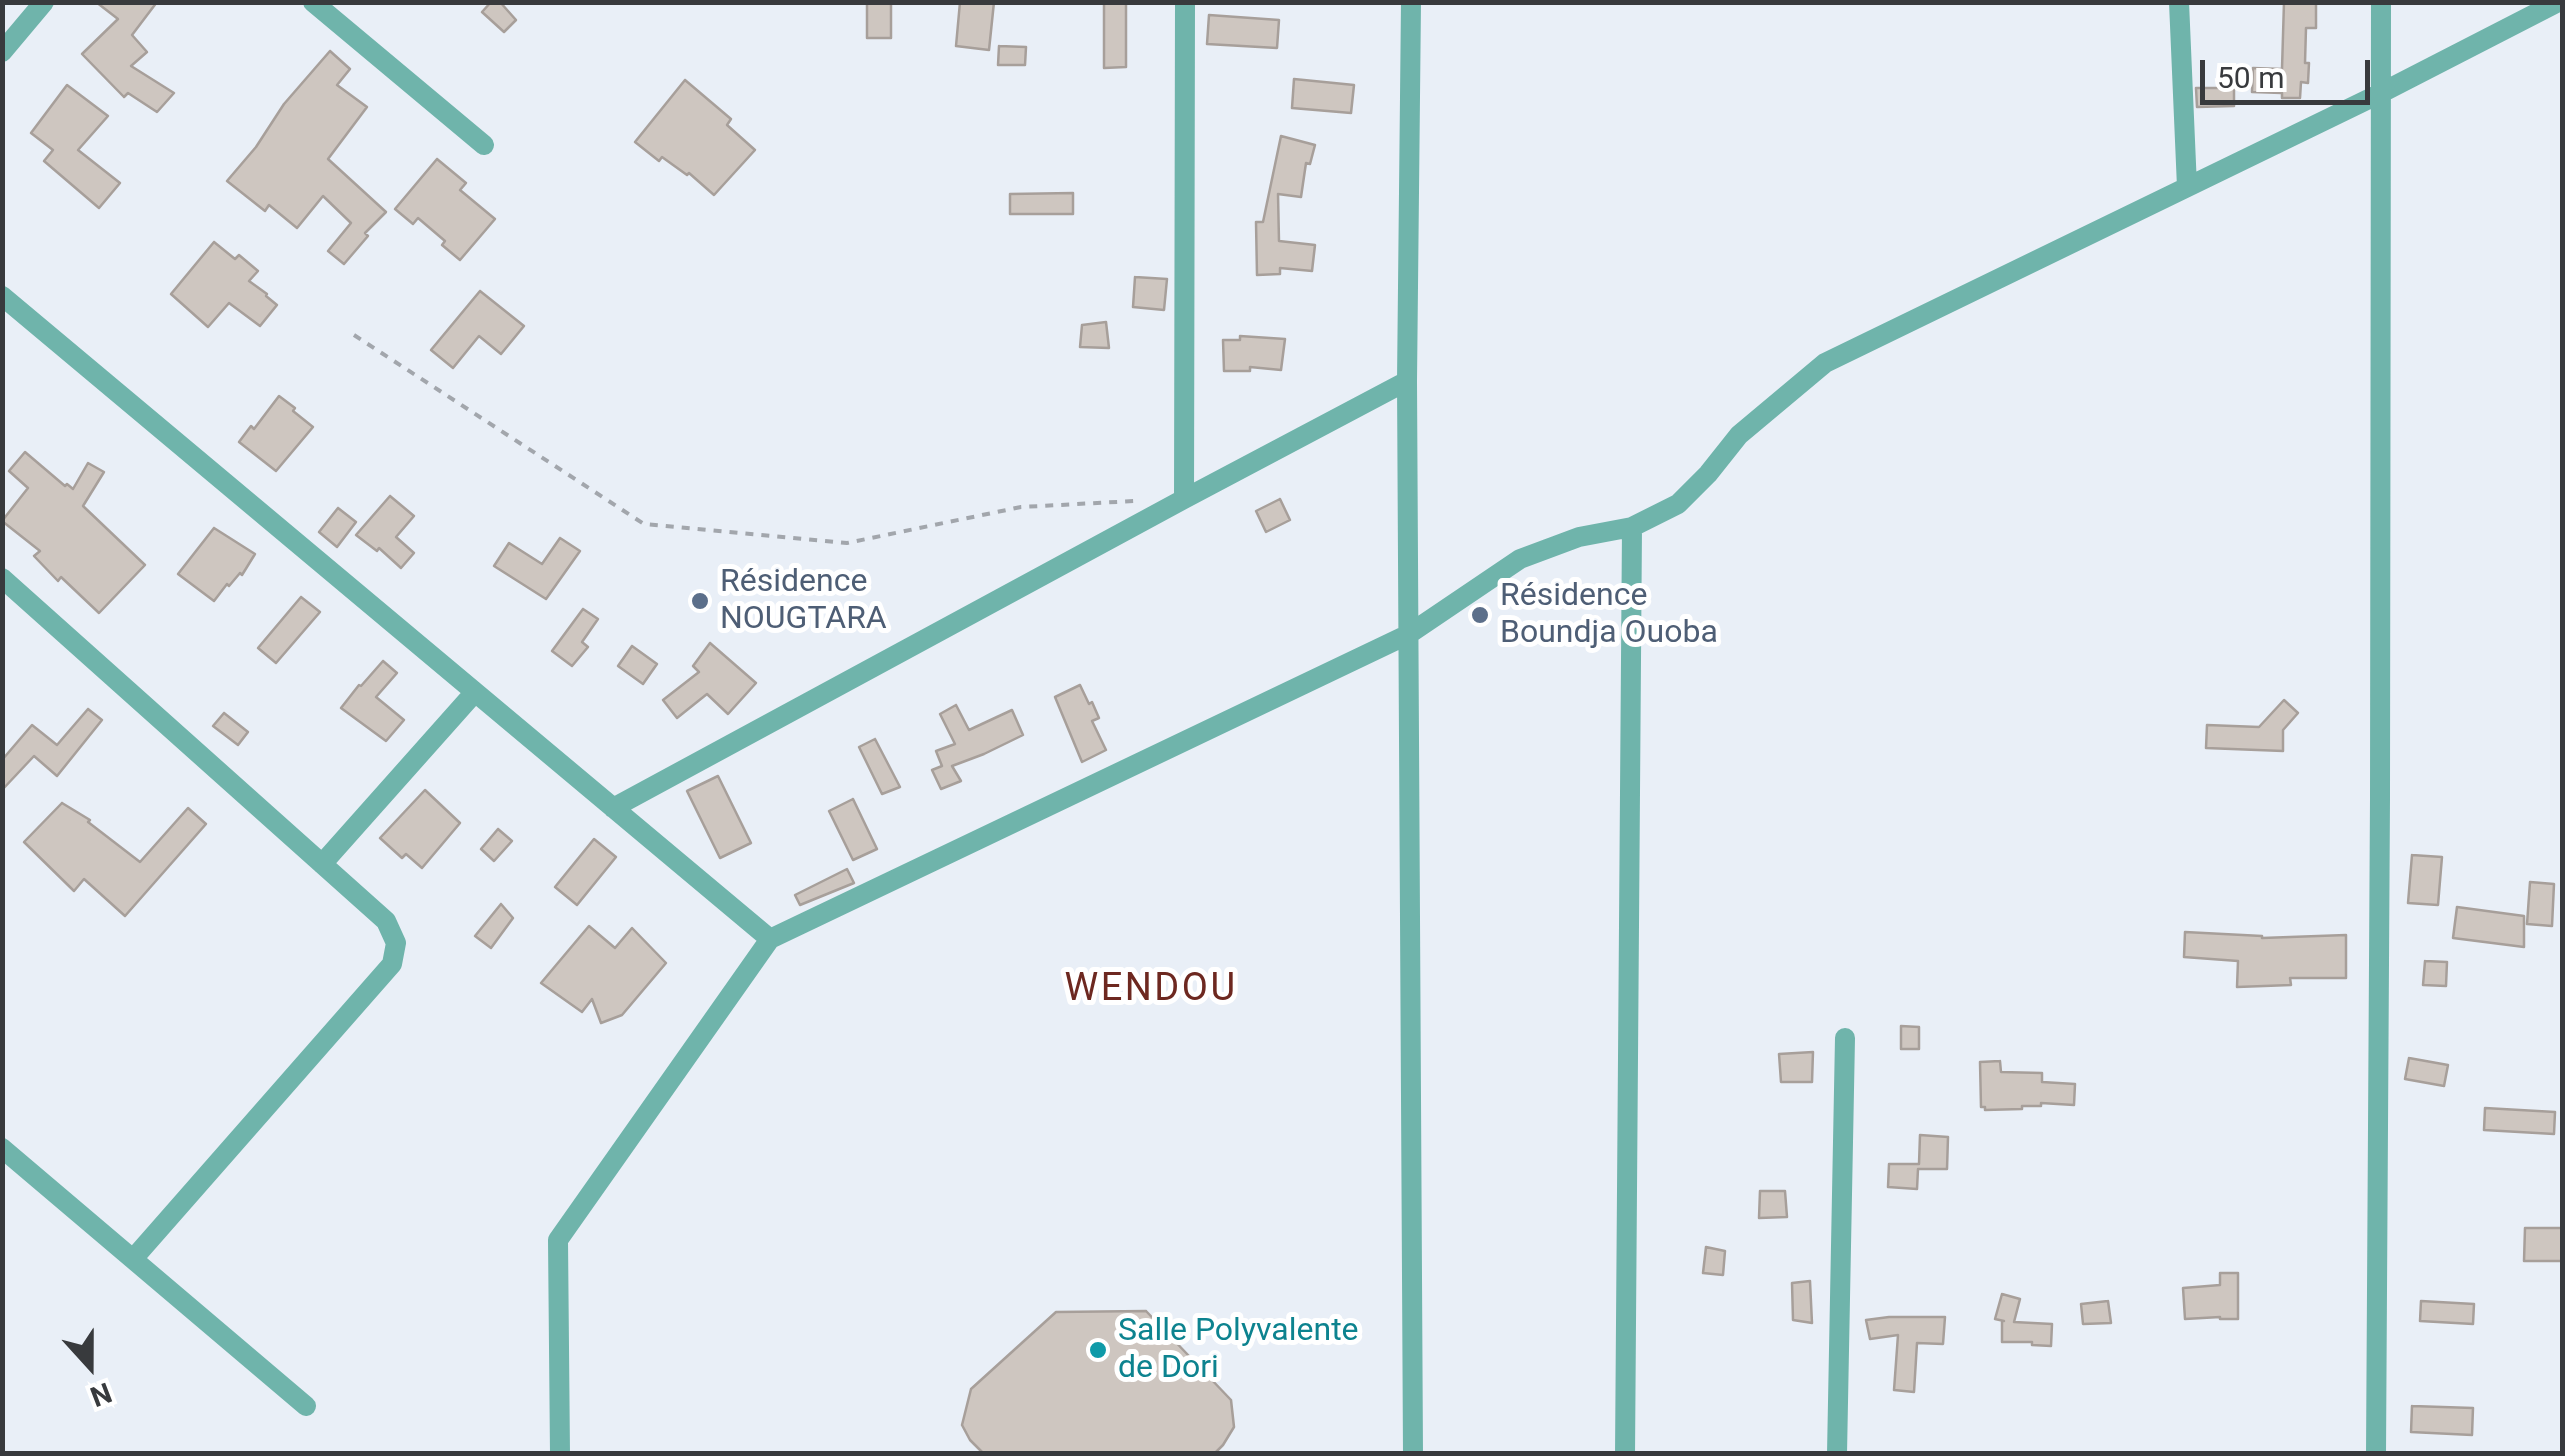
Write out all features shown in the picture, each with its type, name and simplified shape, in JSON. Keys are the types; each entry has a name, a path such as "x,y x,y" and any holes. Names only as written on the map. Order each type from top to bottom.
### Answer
{"street":[{"path":"2,52 44,2"},
{"path":"313,2 484,145"},
{"path":"1184,499 1185,2"},
{"path":"1410,2 1407,381 1412,1454"},
{"path":"2179,2 2187,187"},
{"path":"2376,1454 2381,2"},
{"path":"560,1454 558,1240 770,940 1409,634 1520,559 1579,536 1632,526 1678,504 1739,435 1825,363 2379,94 2558,2"},
{"path":"2,296 770,940"},
{"path":"613,808 1407,381"},
{"path":"1625,1454 1632,526"},
{"path":"2,578 386,921 396,943 392,964 133,1259"},
{"path":"322,864 474,692"},
{"path":"1837,1454 1845,1038"},
{"path":"2,1148 306,1406"}],"path":[{"path":"354,335 644,524 847,544 1021,506 1148,500"}],"building":[{"path":"96,2 157,2 132,35 147,52 131,66 174,93 157,112 128,93 124,97 82,54 118,19"},
{"path":"491,2 500,2 516,20 504,32 482,12"},
{"path":"867,2 891,2 891,38 867,38"},
{"path":"960,2 994,2 989,50 956,46"},
{"path":"1104,2 1126,2 1126,67 1104,68"},
{"path":"2284,2 2316,2 2316,28 2306,28 2308,83 2301,82 2300,98 2252,92 2253,68 2282,69"},
{"path":"1209,15 1279,20 1277,48 1207,44"},
{"path":"999,46 1026,47 1025,65 998,65"},
{"path":"330,51 350,69 337,85 367,107 328,159 386,212 365,233 368,236 344,264 328,251 351,223 323,196 297,228 269,205 265,211 227,181 256,147 284,104"},
{"path":"1294,79 1354,85 1351,113 1292,108"},
{"path":"685,80 731,119 727,125 755,150 714,195 689,173 662,157 659,161 635,142"},
{"path":"67,85 108,116 78,150 120,183 99,208 44,161 53,150 31,133"},
{"path":"2196,88 2234,88 2234,106 2197,107"},
{"path":"1281,136 1315,145 1310,164 1306,163 1301,197 1278,194 1279,241 1315,245 1312,271 1280,268 1280,274 1257,275 1256,222 1263,222"},
{"path":"437,159 466,183 460,190 495,219 460,260 418,218 413,224 395,209"},
{"path":"1073,193 1073,214 1010,214 1010,194"},
{"path":"214,242 258,271 249,281 277,305 260,326 229,303 208,327 171,294"},
{"path":"1135,277 1167,279 1164,310 1133,307"},
{"path":"480,291 524,326 501,354 479,336 453,368 431,350"},
{"path":"1106,322 1109,348 1080,347 1082,325"},
{"path":"1240,336 1285,339 1281,370 1250,367 1250,371 1224,371 1223,340 1240,340"},
{"path":"279,396 313,427 276,471 239,442"},
{"path":"25,452 73,489 88,463 104,472 83,506 145,565 99,613 61,577 58,581 34,556 40,551 2,521 28,488 9,471"},
{"path":"390,496 414,516 396,537 414,553 401,568 379,548 377,551 356,535"},
{"path":"1280,499 1290,520 1266,532 1256,511"},
{"path":"338,508 356,522 337,547 319,532"},
{"path":"214,528 255,554 242,575 227,584 214,601 178,574"},
{"path":"560,538 580,551 546,599 494,566 509,543 542,564"},
{"path":"301,597 320,612 276,663 258,648"},
{"path":"583,609 598,619 582,642 588,647 572,666 552,651"},
{"path":"710,643 756,683 728,714 707,694 677,718 663,700 699,672 693,666"},
{"path":"632,646 657,664 643,684 618,666"},
{"path":"383,661 397,673 376,697 404,720 386,741 341,708"},
{"path":"1080,685 1099,718 1092,721 1106,750 1082,762 1055,697"},
{"path":"2284,700 2298,713 2283,730 2283,751 2206,748 2207,725 2259,727"},
{"path":"956,705 969,730 1012,710 1023,735 952,766 961,781 941,789 932,770 942,766 936,751 955,744 940,714"},
{"path":"88,709 102,720 57,776 34,756 2,790 2,760 32,725 57,745"},
{"path":"224,713 248,732 238,745 213,726"},
{"path":"875,739 900,787 882,794 859,747"},
{"path":"718,776 751,843 720,858 687,791"},
{"path":"425,790 460,823 422,868 406,854 402,858 380,838"},
{"path":"853,799 877,849 853,860 829,811"},
{"path":"62,803 90,820 140,862 188,808 206,824 125,916 84,879 74,891 24,842"},
{"path":"498,829 512,841 494,861 481,849"},
{"path":"594,839 616,857 577,905 555,887"},
{"path":"2412,855 2442,857 2438,905 2408,903"},
{"path":"847,869 854,883 800,905 795,895"},
{"path":"2530,882 2554,884 2552,926 2527,924"},
{"path":"501,904 513,918 491,948 475,936"},
{"path":"2457,907 2524,916 2524,947 2453,938"},
{"path":"589,926 615,948 632,928 666,963 622,1015 601,1023 592,999 582,1012 541,983"},
{"path":"2185,932 2262,938 2346,935 2346,978 2290,978 2291,985 2237,987 2238,961 2184,957"},
{"path":"2425,961 2447,962 2446,986 2423,985"},
{"path":"1901,1026 1919,1027 1919,1049 1901,1049"},
{"path":"1813,1052 1812,1082 1781,1082 1779,1054"},
{"path":"2409,1058 2448,1065 2444,1086 2405,1079"},
{"path":"2000,1061 2001,1072 2042,1073 2042,1082 2075,1084 2074,1105 2041,1103 2022,1109 1985,1110 1981,1107 1980,1062"},
{"path":"2485,1108 2555,1112 2554,1134 2484,1130"},
{"path":"1920,1135 1948,1137 1947,1169 1918,1169 1917,1189 1888,1187 1889,1164 1919,1164"},
{"path":"1760,1191 1785,1191 1787,1217 1759,1218"},
{"path":"2525,1228 2562,1228 2562,1261 2524,1261"},
{"path":"1706,1247 1725,1251 1723,1275 1703,1273"},
{"path":"2220,1273 2238,1273 2238,1319 2185,1319 2183,1288 2220,1285"},
{"path":"1810,1281 1812,1323 1793,1320 1792,1283"},
{"path":"2002,1294 2020,1299 2014,1322 2052,1324 2051,1346 2002,1342 2004,1321 1995,1319"},
{"path":"2108,1301 2111,1323 2083,1324 2081,1304"},
{"path":"2421,1301 2474,1304 2473,1324 2420,1321"},
{"name":"Salle Polyvalente de Dori","path":"1146,1311 1231,1400 1234,1427 1214,1454 984,1454 970,1440 962,1425 971,1389 1056,1312"},
{"path":"1945,1317 1943,1344 1917,1343 1914,1392 1894,1390 1898,1335 1870,1339 1866,1320"},
{"path":"2412,1406 2473,1408 2472,1435 2411,1432"}],"place":[{"name":"Résidence NOUGTARA","path":"700,601"},
{"name":"Résidence Boundja Ouoba","path":"1480,615"},
{"name":"Salle Polyvalente de Dori","path":"1098,1350"}],"district":[{"name":"WENDOU","path":"1151,990"}]}
